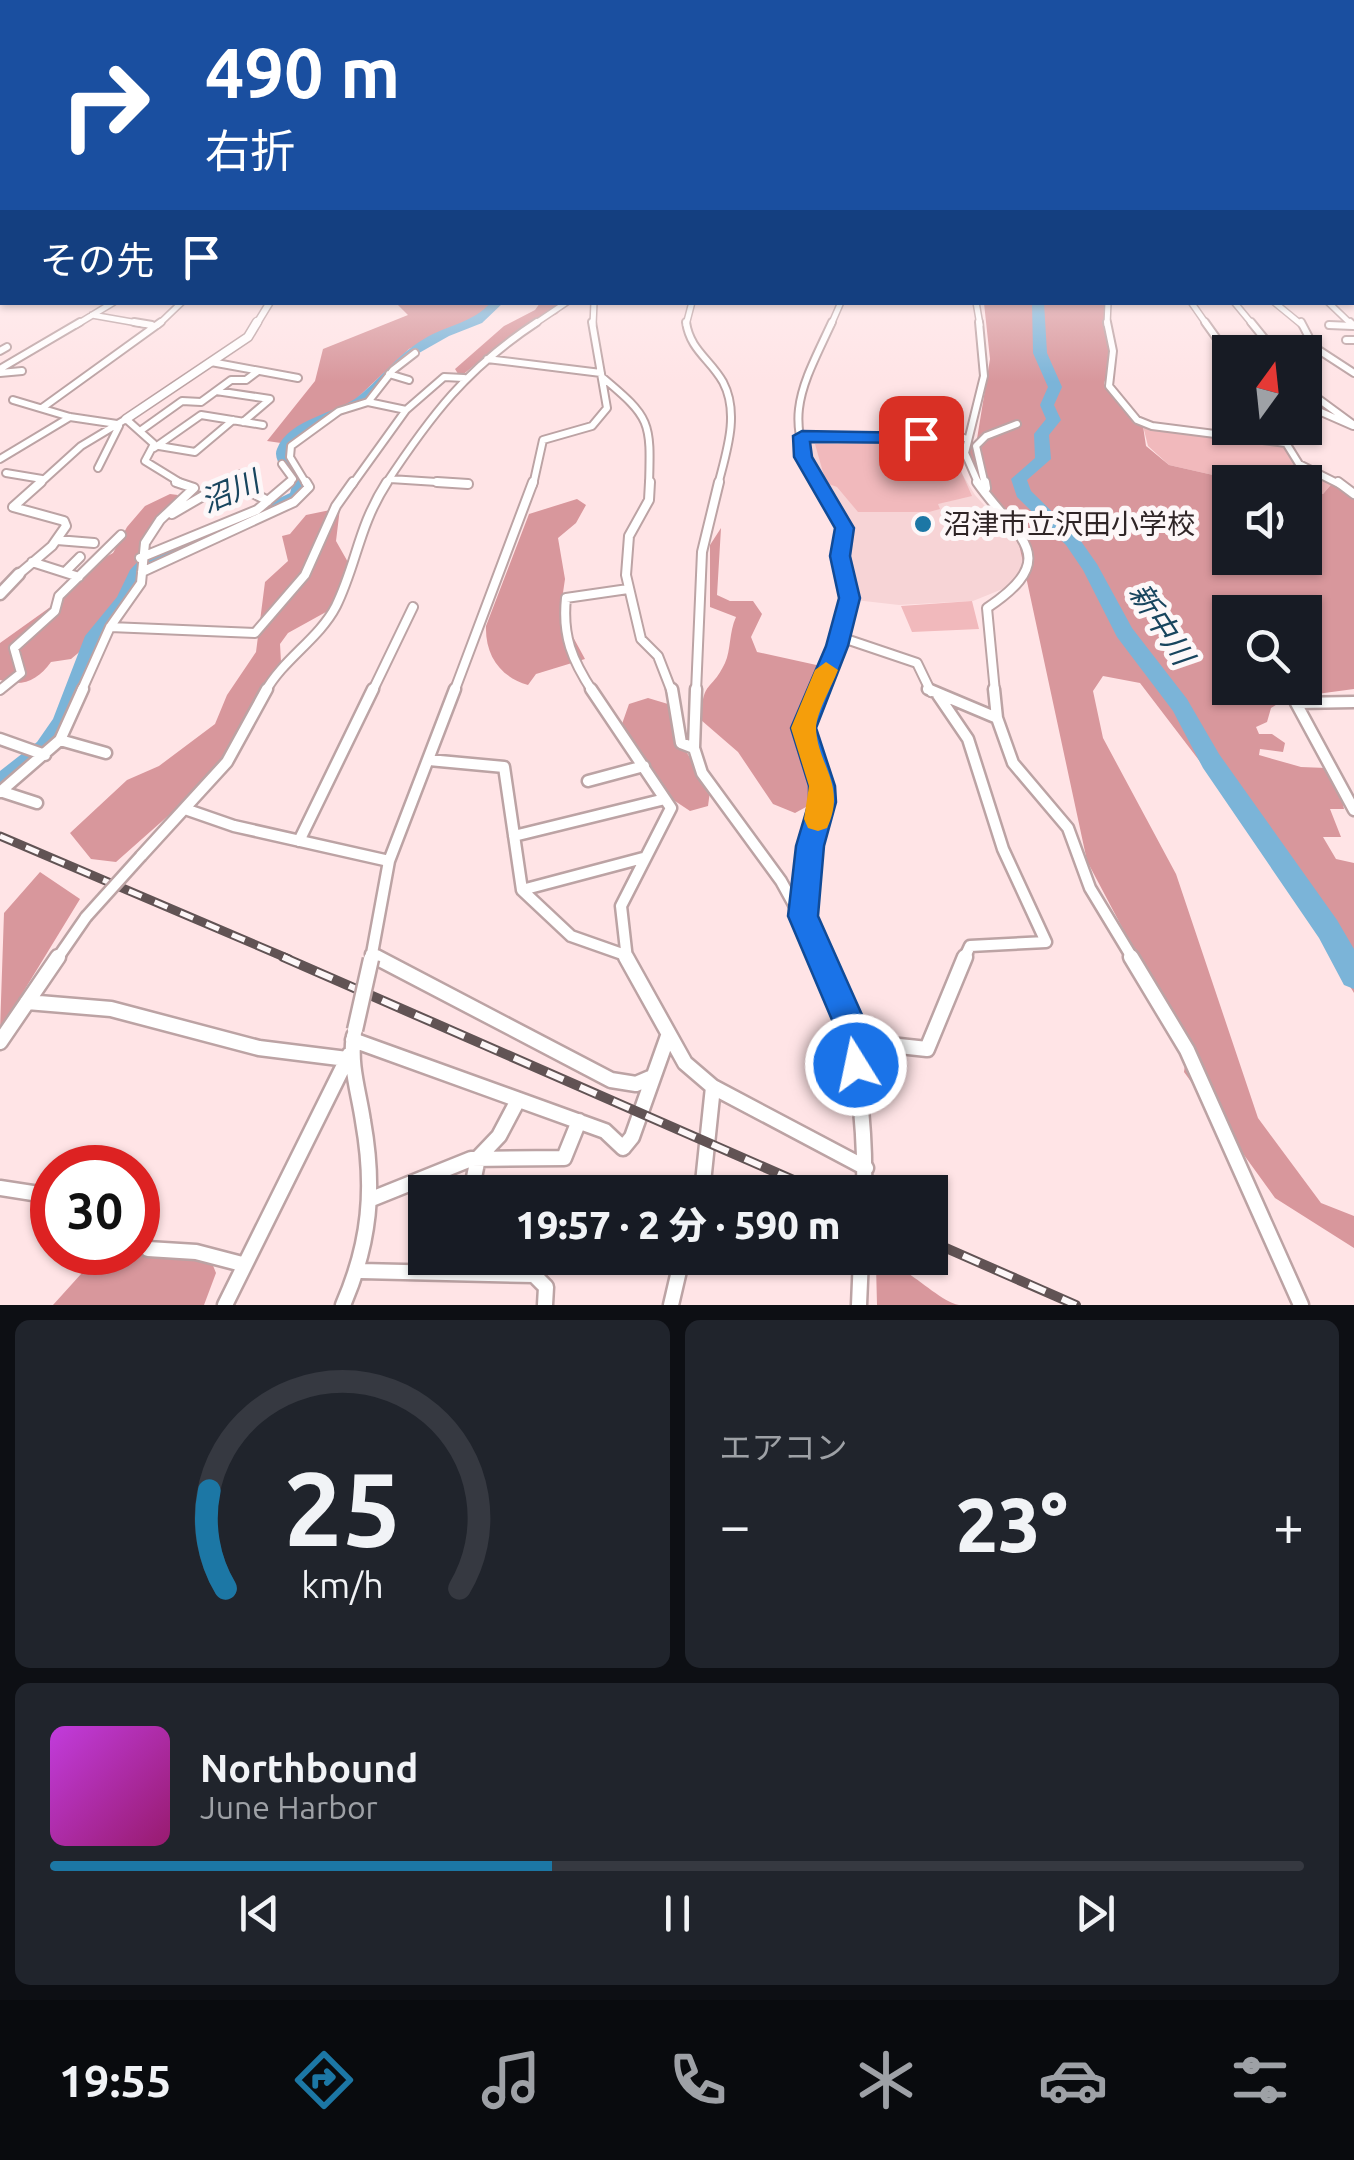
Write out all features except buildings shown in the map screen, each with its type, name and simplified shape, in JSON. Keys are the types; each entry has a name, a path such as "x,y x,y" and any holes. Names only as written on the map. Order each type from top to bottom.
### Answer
{"street":[{"path":"42,408 149,333 152,325 178,305"},
{"path":"0,594 65,529 64,521 13,507 42,480 122,421 248,336 268,305"},
{"path":"0,1042 86,917 228,762 275,674 337,604 366,514 436,407 487,359 563,305"},
{"path":"225,1305 351,1046 390,862 531,491 543,440 592,426 602,419 607,408 592,321 594,305"},
{"path":"691,305 685,328 689,342 724,384 732,426 702,552 694,748 702,773 803,916 837,988 853,1041 865,1175"},
{"path":"803,916 810,846 822,802 822,786 804,728 840,637 849,598 840,556 844,528 803,457 797,397 840,305"},
{"path":"977,305 986,361 974,421 964,438 966,462 988,496 1026,541 1029,563 1021,586 987,608 997,718 1012,762 1068,828 1090,888 1188,1050 1301,1305"},
{"path":"1108,305 1107,333 1113,351 1109,386 1137,420 1152,426 1286,443 1299,464 1323,473 1354,494"},
{"path":"1194,305 1215,335"},
{"path":"1236,305 1261,335"},
{"path":"1278,305 1300,321 1314,348 1352,370"},
{"path":"1331,305 1354,326"},
{"path":"0,371 111,306"},
{"path":"124,320 136,313"},
{"path":"92,315 152,325"},
{"path":"1329,325 1354,326"},
{"path":"2,352 14,360"},
{"path":"368,402 390,374 415,353"},
{"path":"487,359 601,375 637,406 651,432 649,500 629,536 628,589 641,638 658,656 672,690 681,744 694,748"},
{"path":"210,362 298,378"},
{"path":"0,371 22,372"},
{"path":"140,431 182,401 201,402 231,380 246,380 258,371"},
{"path":"390,374 409,380"},
{"path":"110,626 254,634 305,574 336,506 406,410 444,377 464,378"},
{"path":"13,400 70,416 122,421 156,447 196,452 270,398 216,391"},
{"path":"1322,401 1354,426"},
{"path":"141,564 294,502 309,487 290,457 291,446 339,411 368,402 406,410"},
{"path":"1322,412 1354,426"},
{"path":"0,460 70,416"},
{"path":"37,803 0,792 60,740 110,626 131,602 141,564 160,520 194,488 174,481 146,460 156,447 201,416 263,425"},
{"path":"98,468 122,421"},
{"path":"988,496 976,446 986,436 1017,424"},
{"path":"802,436 964,438"},
{"path":"141,564 268,500 293,479 282,464"},
{"path":"6,472 42,480"},
{"path":"160,520 242,474"},
{"path":"390,479 468,484"},
{"path":"251,492 268,500"},
{"path":"203,517 215,527"},
{"path":"0,690 21,674 14,648 54,611 59,596 121,536"},
{"path":"57,540 94,544"},
{"path":"66,572 80,557"},
{"path":"32,562 79,576"},
{"path":"628,589 566,598 563,630 593,696 671,808 621,906 625,955 685,1064 713,1087 866,1168"},
{"path":"298,842 413,608"},
{"path":"840,637 917,663 928,691 967,702 997,718"},
{"path":"853,1041 927,1049 970,946 1046,942 1003,849 968,739 938,695"},
{"path":"1354,702 1296,703 1342,785 1345,801 1354,810"},
{"path":"0,740 40,754"},
{"path":"60,740 106,753"},
{"path":"429,760 504,767 522,890 571,936 625,955"},
{"path":"588,781 644,766"},
{"path":"514,836 665,798"},
{"path":"185,808 298,842 390,862"},
{"path":"522,890 643,858"},
{"path":"371,956 424,986 550,1045 611,1080 636,1084 650,1078"},
{"path":"27,1002 71,1001 127,1010 251,1046 351,1046 579,1121 605,1132 623,1148 632,1137 668,1036"},
{"path":"343,1305 360,1271 374,1198 351,1046"},
{"path":"704,1175 713,1087"},
{"path":"474,1175 478,1158 500,1136 518,1100"},
{"path":"374,1198 478,1158 564,1158 579,1121"},
{"path":"0,1188 30,1193"},
{"path":"160,1250 196,1252 242,1264"},
{"path":"360,1271 408,1268"},
{"path":"534,1275 546,1287 545,1305"},
{"path":"671,1305 678,1275"},
{"path":"859,1305 860,1275"}],"shaded area":[{"path":"398,305 493,305 409,349 354,401 304,426 288,444 267,441 315,381 323,349 408,315"},
{"path":"539,305 565,305 557,314 510,336 460,377 455,369 504,326"},
{"path":"984,305 1108,305 1107,331 1113,351 1104,384 1143,426 1146,446 1169,465 1212,475 1212,575 1322,575 1322,494 1335,480 1354,495 1354,689 1322,693 1322,595 1212,595 1212,705 1276,705 1267,722 1256,727 1259,734 1272,734 1285,743 1283,752 1260,749 1259,755 1301,767 1326,768 1339,786 1344,809 1330,809 1341,837 1323,837 1336,859 1354,863 1354,993 1266,848 1140,683 1103,676 1093,691 1103,738 1176,874 1258,1118 1321,1203 1354,1216 1354,1248 1275,1198 1184,1072 1187,1050 1087,861 1019,544 998,520 968,449 976,445 990,359"},
{"path":"1143,426 1212,434 1212,445 1288,445 1304,465 1212,465 1212,475 1169,465 1148,446"},
{"name":"沼津市立沢田小学校","path":"812,440 957,444 962,474 975,495 1020,545 1025,580 973,601 899,605 855,600 847,563 847,527 814,472 807,443"},
{"path":"815,444 949,444 972,496 938,504 940,509 929,512 858,512 837,487 826,483"},
{"path":"1322,474 1335,480 1322,494"},
{"path":"170,494 178,495 142,550 134,579 93,628 83,649 71,659 51,662 29,681 0,680 0,643 56,603 84,569 113,553 127,527 145,506"},
{"path":"577,499 586,505 576,523 558,538 565,579 560,613 585,659 536,674 528,685 509,676 496,663 488,646 486,626 529,514"},
{"path":"340,508 336,541 349,564 335,607 288,633 280,644 281,662 266,684 261,710 221,769 116,862 91,859 70,833 127,780 159,766 215,724 227,695 256,652 265,582 288,561 282,536 290,534 306,515"},
{"path":"721,528 717,595 730,601 753,601 762,614 751,637 757,652 821,666 805,729 818,782 817,801 795,813 773,804 738,752 701,720 706,692 725,663 736,617 710,607 710,545"},
{"path":"972,601 979,629 912,632 901,606"},
{"path":"648,698 668,704 681,743 710,791 708,806 690,811 669,797 622,724 629,704"},
{"path":"40,872 80,899 0,1030 4,913"},
{"path":"160,1249 212,1263 216,1273 204,1305 53,1305 80,1275 160,1275"},
{"path":"876,1275 909,1275 959,1305 877,1305"}],"waterway":[{"name":"沼川","path":"0,785 45,748 62,723 95,636 125,600 136,574 149,560 238,525 297,496 301,482 284,458 284,449 292,440 321,419 364,400 415,350 478,320 496,305"},
{"name":"新中川","path":"1038,305 1040,353 1055,387 1047,405 1054,420 1041,434 1043,459 1019,479 1023,493 1072,541 1091,568 1124,632 1180,705 1211,761 1328,929 1354,975"}],"railway":[{"path":"0,836 289,959"},
{"path":"283,957 782,1175"},
{"path":"948,1249 1076,1305"}],"slow traffic":[{"path":"818,819 822,786 804,728 826,670"}],"place":[{"name":"沼津市立沢田小学校","path":"923,524"}],"route":[{"path":"856,1065 851,1026 803,916 810,846 822,802 822,786 804,728 837,646 849,598 840,556 844,528 803,457 802,436 921,438"}]}
